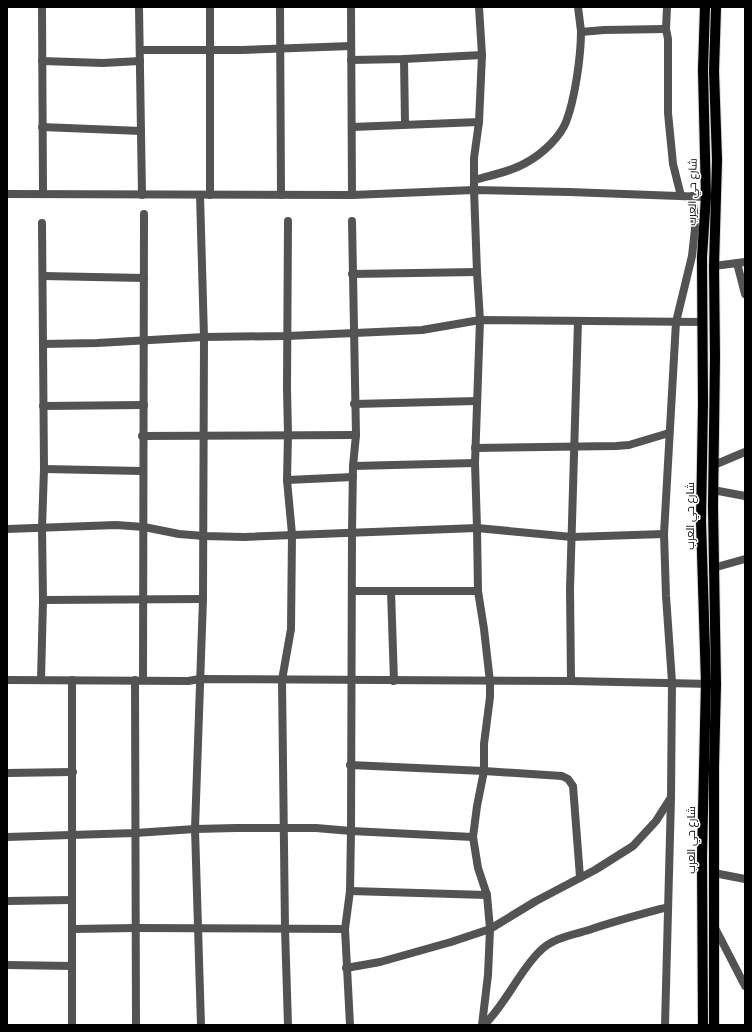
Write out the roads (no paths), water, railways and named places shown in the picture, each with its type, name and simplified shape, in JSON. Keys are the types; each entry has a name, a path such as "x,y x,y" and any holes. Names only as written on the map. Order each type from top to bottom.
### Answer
{"main road":[{"name":"شارع حي العرب","path":"705,7 703,70 706,197 702,257 703,322 701,506 702,583 711,684 714,873 714,1025"},
{"name":"شارع حي العرب","path":"703,1025 702,890 711,684 713,568 714,266 717,174 714,71 716,7"},
{"path":"701,506 713,506"},
{"path":"702,890 714,890"}],"street":[{"path":"42,7 43,194"},
{"path":"140,7 142,195"},
{"path":"210,7 210,195"},
{"path":"280,7 282,195"},
{"path":"351,7 352,195"},
{"path":"479,7 482,55 479,122 474,158 474,190 480,320 475,463 478,591 484,629 490,682 490,697 484,744 484,771 473,837 478,868 487,895 490,928 488,975 483,1025"},
{"path":"474,180 503,172 529,161 554,141 566,122 578,67 581,32 578,7"},
{"path":"667,7 666,29 668,39 668,113 673,164 681,196"},
{"path":"581,32 666,29"},
{"path":"140,50 210,50 351,46"},
{"path":"351,60 482,55"},
{"path":"404,59 406,124"},
{"path":"42,61 103,63 140,61"},
{"path":"352,127 479,122"},
{"path":"42,127 141,131"},
{"path":"7,194 352,195 474,190 706,197"},
{"path":"200,195 204,337 204,536 195,829 201,1025"},
{"path":"665,1025 671,798 672,682 666,596 664,534 676,322 692,256 695,229 692,196"},
{"path":"136,1025 136,834 144,527 142,436 144,405 144,214"},
{"path":"288,221 287,480 292,534 291,629 282,680 285,929 288,1025"},
{"path":"350,1025 345,929 350,891 350,765 353,591 352,532 353,477 356,435 354,404 352,221"},
{"path":"42,223 44,469 42,528 42,680"},
{"path":"714,266 741,262 745,294"},
{"path":"352,274 477,272"},
{"path":"43,276 144,278"},
{"path":"43,344 422,330 480,320 703,322"},
{"path":"571,681 570,589 578,321"},
{"path":"354,404 477,401"},
{"path":"43,406 144,405"},
{"path":"475,448 629,445 669,433"},
{"path":"142,436 356,435"},
{"path":"714,465 745,452"},
{"path":"354,466 475,463"},
{"path":"44,469 142,471"},
{"path":"287,480 353,477"},
{"path":"713,490 745,496"},
{"path":"7,529 116,525 144,527 179,534 244,537 477,528 572,537 664,534"},
{"path":"713,568 745,560"},
{"path":"353,591 478,591"},
{"path":"391,591 394,681"},
{"path":"43,600 203,599"},
{"path":"7,680 188,681 200,679 490,682 571,681 711,684"},
{"path":"72,680 72,1025"},
{"path":"350,765 562,776 568,779 573,786 580,877"},
{"path":"7,773 73,772"},
{"path":"346,968 387,961 490,928 633,846 656,821 671,798"},
{"path":"7,837 136,834 195,829 316,828 473,837"},
{"path":"714,873 745,879"},
{"path":"350,891 487,895"},
{"path":"7,901 72,900"},
{"path":"483,1025 495,1012 539,951 550,943 584,931 668,907"},
{"path":"713,925 745,986"},
{"path":"72,929 345,929"},
{"path":"7,965 72,966"}]}
